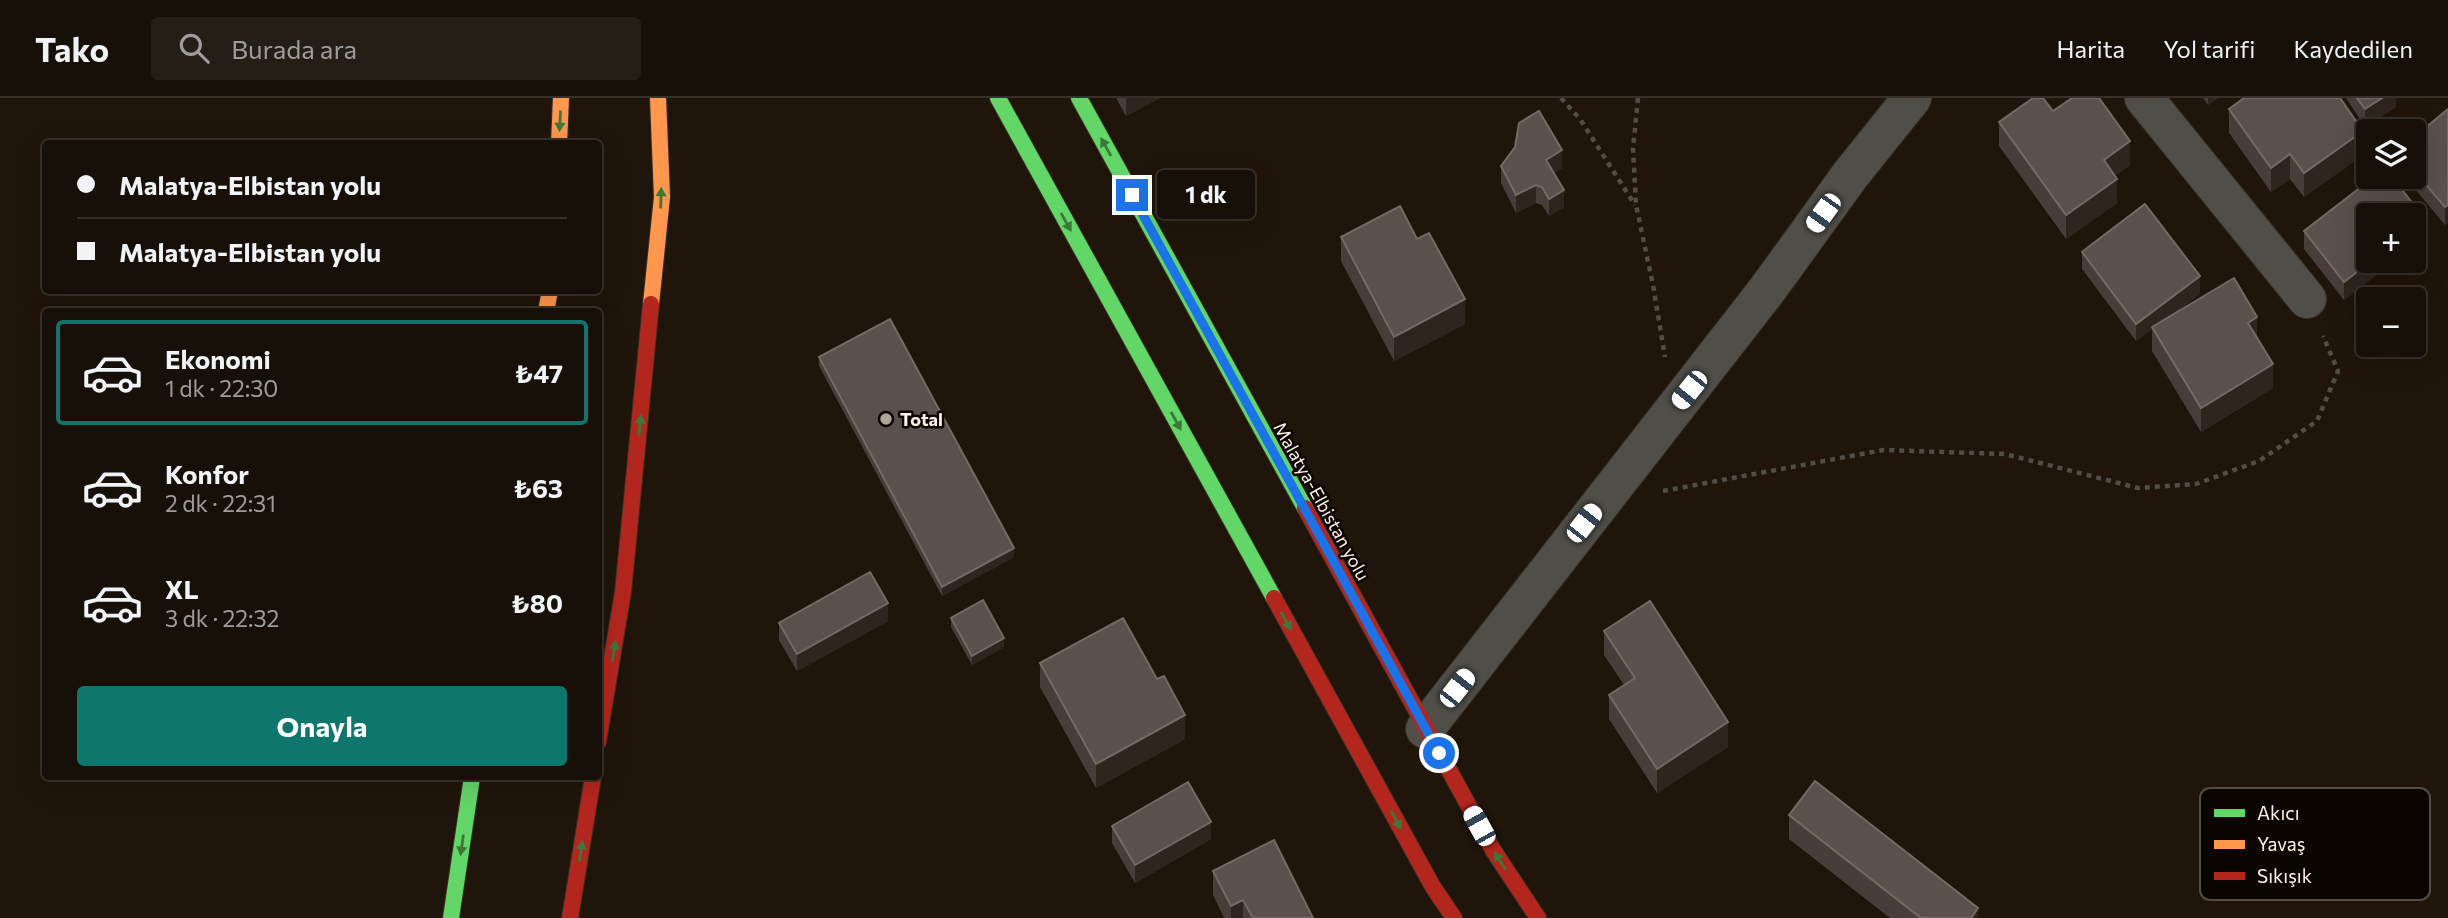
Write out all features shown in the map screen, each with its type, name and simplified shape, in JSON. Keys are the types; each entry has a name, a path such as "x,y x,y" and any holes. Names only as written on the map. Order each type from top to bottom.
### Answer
{"main road":[{"path":"559,140 561,98"},
{"path":"602,718 623,592 661,211 658,98"},
{"path":"998,98 1420,863 1454,918"},
{"name":"Malatya-Elbistan yolu","path":"1079,98 1425,729 1493,850 1538,918"},
{"path":"451,918 472,780"},
{"path":"570,918 593,780"}],"street":[{"path":"1425,729 1767,290 1851,174 1912,98"},
{"path":"2144,98 2307,299"}],"path":[{"path":"1560,98 1580,119 1636,205"},
{"path":"1638,98 1633,148 1636,205 1653,285 1673,410"},
{"path":"1600,503 1883,450 2006,454 2138,488 2196,484 2259,461 2317,421 2338,370 2307,299"}],"building":[{"path":"2033,98 2043,98 2053,111 2072,98 2099,98 2130,141 2104,160 2117,179 2066,215 1999,122"},
{"path":"2244,98 2340,98 2356,121 2356,136 2304,173 2290,154 2271,168 2229,109"},
{"path":"2357,98 2382,98 2365,109"},
{"path":"2448,109 2448,205 2445,207 2426,185 2426,127"},
{"path":"1539,111 1562,150 1546,160 1564,190 1549,199 1542,187 1536,185 1516,195 1501,166 1515,147 1519,123"},
{"path":"2358,189 2401,189 2412,203 2356,203 2356,273 2344,282 2304,231"},
{"path":"2145,204 2200,276 2136,324 2082,252"},
{"path":"1400,206 1417,239 1429,233 1465,299 1394,337 1341,237"},
{"path":"2234,278 2257,317 2248,323 2273,364 2201,408 2152,327"},
{"path":"890,319 1014,548 942,587 819,357"},
{"path":"870,572 888,603 797,654 779,623"},
{"path":"983,600 1004,638 972,656 951,618"},
{"path":"1650,601 1728,722 1657,769 1609,695 1635,678 1604,631"},
{"path":"1123,618 1157,679 1164,676 1185,715 1096,764 1040,663"},
{"path":"1815,781 1978,908 1971,918 1921,918 1789,815"},
{"path":"1188,782 1211,822 1135,865 1112,826"},
{"path":"1274,840 1313,918 1253,918 1243,900 1231,906 1213,871"}],"traffic: fast":[{"path":"998,98 1274,598"},
{"path":"1079,98 1305,508"},
{"path":"451,918 472,780"}],"traffic: slow":[{"path":"559,140 561,98"},
{"path":"651,304 662,197 658,98"},
{"path":"547,308 549,294"}],"traffic: jam":[{"path":"602,718 623,592 651,304"},
{"path":"1305,508 1493,850 1538,918"},
{"path":"1274,598 1433,887 1454,918"},
{"path":"570,918 593,780"}],"place":[{"name":"Total","path":"886,419"}],"route":[{"path":"1132,195 1439,753"}]}
